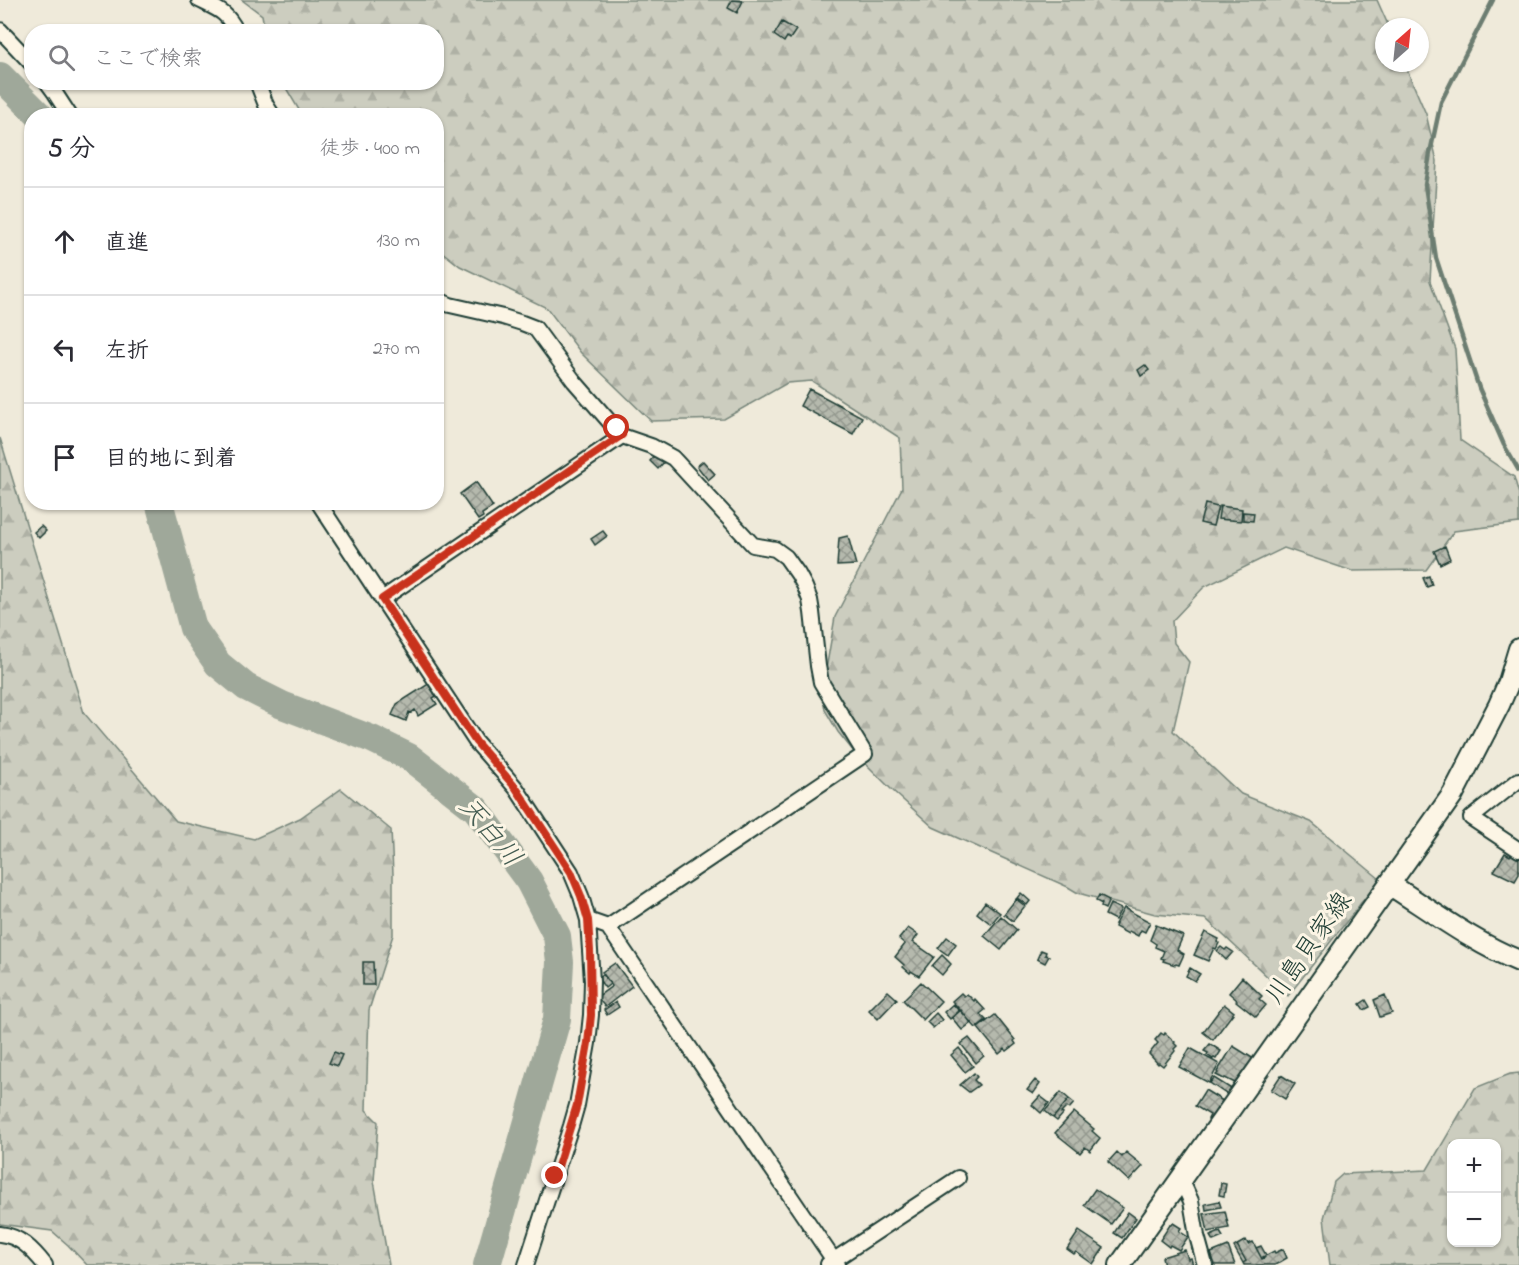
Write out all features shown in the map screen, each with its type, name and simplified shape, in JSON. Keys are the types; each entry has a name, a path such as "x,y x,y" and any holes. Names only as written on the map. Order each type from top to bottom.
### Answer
{"main road":[{"name":"川島貝家線","path":"1119,1265 1453,794 1499,705 1519,649"},
{"path":"1389,884 1478,940 1519,961"}],"street":[{"path":"199,0 225,14 233,24"},
{"path":"0,30 24,56"},
{"path":"53,90 65,108"},
{"path":"260,90 268,108"},
{"path":"444,302 503,317 534,328 574,381 622,435 673,458 753,545 775,549 786,557 798,574 810,600 821,682 865,754 608,927"},
{"path":"382,599 622,435"},
{"path":"323,510 476,742 516,788 553,843 571,872 588,920 591,1015 587,1052 571,1126 526,1265"},
{"path":"1519,780 1471,818 1519,850"},
{"path":"588,920 608,927 832,1263 958,1178"},
{"path":"1181,1179 1191,1201 1205,1265"},
{"path":"0,1234 9,1235 33,1249 45,1265"}],"green space":[{"path":"242,0 1377,0 1385,18 1375,18 1375,72 1408,72 1426,114 1437,161 1430,281 1455,349 1460,440 1514,477 1519,494 1519,523 1454,531 1426,570 1352,571 1284,548 1204,587 1172,621 1174,643 1189,662 1173,731 1241,794 1311,822 1380,879 1288,996 1206,919 1155,914 1078,893 933,827 854,752 838,732 825,710 821,686 835,617 902,488 900,438 812,381 787,383 724,419 651,421 581,353 547,308 460,266 444,253 444,108 298,108 287,90 444,90 444,24 264,24 262,15"},
{"path":"0,438 84,713 176,821 254,839 300,818 341,789 391,830 393,935 369,1010 366,1110 378,1122 374,1181 389,1265 87,1265 52,1231 0,1224"},
{"path":"1519,1073 1519,1265 1330,1265 1324,1218 1334,1182 1343,1174 1427,1170 1475,1088 1510,1074"}],"building":[{"path":"732,0 743,1 737,13 728,8"},
{"path":"782,22 796,30 790,39 787,37 784,42 774,35"},
{"path":"1145,365 1149,370 1141,376 1138,370"},
{"path":"809,389 862,417 853,434 800,406"},
{"path":"656,454 664,462 658,469 650,461"},
{"path":"703,461 715,474 708,480 697,466"},
{"path":"476,482 493,507 482,514 483,517 478,520 460,494"},
{"path":"1205,504 1218,507 1213,526 1200,523"},
{"path":"1220,506 1242,509 1241,521 1218,519"},
{"path":"1243,512 1254,513 1253,521 1243,520"},
{"path":"41,526 46,531 39,538 34,532"},
{"path":"603,531 607,536 595,545 591,539"},
{"path":"848,536 856,565 837,566 839,538"},
{"path":"1445,546 1450,559 1440,564 1434,551"},
{"path":"1429,576 1432,585 1427,587 1423,578"},
{"path":"430,683 438,695 433,698 437,704 418,716 415,710 409,712 406,721 392,715 397,704"},
{"path":"1505,853 1519,858 1519,874 1515,881 1494,871"},
{"path":"1021,893 1030,901 1027,905 1017,898"},
{"path":"1099,895 1109,900 1105,909 1096,901"},
{"path":"1016,899 1025,906 1013,921 1004,914"},
{"path":"985,902 1000,913 991,924 977,913"},
{"path":"1110,904 1121,909 1115,920 1105,915"},
{"path":"1124,908 1150,922 1145,932 1141,930 1138,936 1115,927"},
{"path":"1001,916 1017,930 1001,950 984,936"},
{"path":"1156,925 1183,936 1177,950 1184,954 1179,965 1163,961 1164,959 1161,958 1164,951 1155,947 1156,944 1150,940"},
{"path":"908,928 918,935 913,942 934,957 919,976 911,971 910,973 895,957 905,944 899,939"},
{"path":"1205,932 1219,939 1208,961 1194,955"},
{"path":"947,937 956,944 948,955 938,948"},
{"path":"1221,947 1233,952 1226,960 1217,951"},
{"path":"1041,950 1049,956 1045,963 1037,959"},
{"path":"942,955 951,964 942,975 932,966"},
{"path":"363,962 373,962 374,985 363,985"},
{"path":"615,963 632,986 605,1007 597,997 612,986 602,972"},
{"path":"1190,968 1200,974 1195,981 1186,976"},
{"path":"603,974 610,984 605,988 598,978"},
{"path":"1242,977 1262,996 1259,999 1266,1005 1256,1017 1229,993"},
{"path":"921,982 941,1001 923,1020 903,1000"},
{"path":"888,991 897,999 878,1019 869,1010"},
{"path":"961,993 964,996 967,994 974,1001 975,999 985,1010 980,1014 986,1020 976,1028 952,1001"},
{"path":"1385,995 1392,1013 1380,1017 1374,1000"},
{"path":"1366,1000 1370,1007 1364,1010 1360,1004"},
{"path":"616,1002 619,1007 607,1015 604,1010"},
{"path":"953,1004 959,1011 950,1019 944,1012"},
{"path":"1224,1004 1234,1012 1213,1040 1203,1032"},
{"path":"961,1010 971,1023 962,1030 952,1018"},
{"path":"936,1013 942,1020 933,1028 927,1022"},
{"path":"995,1015 1016,1044 999,1054 978,1028"},
{"path":"1161,1033 1164,1035 1165,1033 1177,1046 1163,1066 1149,1054 1158,1043 1155,1040"},
{"path":"969,1038 984,1056 976,1063 961,1044"},
{"path":"1210,1044 1221,1051 1216,1059 1204,1051"},
{"path":"1233,1046 1254,1059 1237,1084 1216,1075"},
{"path":"959,1048 973,1066 965,1072 951,1055"},
{"path":"1190,1048 1219,1064 1209,1083 1179,1067"},
{"path":"334,1052 342,1055 337,1066 329,1063"},
{"path":"974,1073 977,1077 974,1080 979,1085 969,1092 960,1085"},
{"path":"1281,1075 1295,1084 1285,1099 1271,1090"},
{"path":"1214,1078 1233,1090 1229,1096 1210,1083"},
{"path":"1035,1080 1040,1084 1033,1094 1027,1090"},
{"path":"1205,1090 1223,1101 1215,1118 1211,1120 1208,1119 1210,1115 1195,1106"},
{"path":"1061,1092 1069,1099 1053,1118 1045,1111"},
{"path":"1040,1096 1049,1103 1041,1113 1032,1105"},
{"path":"1069,1099 1074,1103 1061,1113 1063,1114 1057,1121 1053,1118"},
{"path":"1074,1112 1094,1129 1092,1131 1100,1138 1090,1151 1085,1147 1080,1153 1055,1133"},
{"path":"1117,1152 1122,1157 1126,1152 1143,1166 1129,1181 1108,1162"},
{"path":"1221,1183 1226,1184 1224,1196 1219,1195"},
{"path":"1095,1189 1123,1208 1111,1224 1084,1205"},
{"path":"1219,1201 1221,1207 1206,1210 1205,1204"},
{"path":"1225,1211 1229,1228 1208,1232 1204,1214"},
{"path":"1128,1212 1136,1218 1122,1238 1114,1233"},
{"path":"1173,1223 1181,1228 1179,1231 1188,1237 1179,1250 1170,1245 1169,1247 1160,1240"},
{"path":"1079,1231 1104,1248 1093,1264 1076,1252 1074,1254 1067,1249"},
{"path":"1220,1232 1223,1237 1213,1241 1210,1236"},
{"path":"1246,1240 1248,1244 1253,1242 1262,1259 1274,1251 1275,1253 1283,1249 1287,1258 1275,1265 1244,1265 1246,1261 1237,1245"},
{"path":"1237,1245 1246,1261 1243,1263 1234,1247"},
{"path":"1228,1246 1235,1265 1215,1265 1211,1253"},
{"path":"1261,1246 1266,1255 1262,1259 1256,1248"},
{"path":"1185,1250 1193,1265 1164,1265 1162,1257"}],"waterway":[{"path":"1493,0 1441,102 1425,185 1436,258 1479,388 1504,445 1519,471"},
{"name":"天白川","path":"0,76 32,108"},
{"name":"天白川","path":"161,510 193,628 218,664 246,687 282,705 372,739 409,757 476,809 529,881 557,936 560,962 557,1019 487,1265"}],"route":[{"path":"555,1176 577,1105 591,1015 588,920 581,896 571,872 553,843 510,780 476,742 382,599 622,435 617,428"}]}
